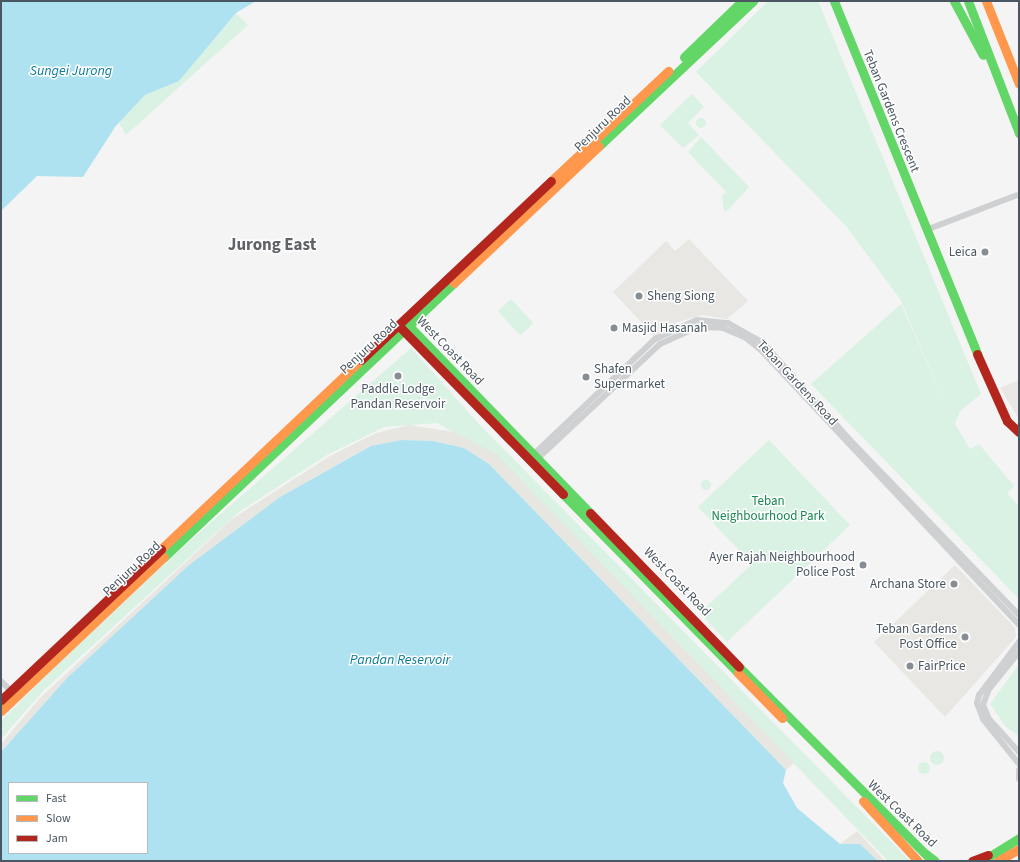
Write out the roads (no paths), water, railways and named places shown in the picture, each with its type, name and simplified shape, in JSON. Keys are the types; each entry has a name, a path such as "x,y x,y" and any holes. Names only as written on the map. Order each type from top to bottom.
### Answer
{"main road":[{"name":"Penjuru Road","path":"1,711 13,694 622,119 742,1"},
{"name":"Penjuru Road","path":"622,119 753,1"},
{"name":"Teban Gardens Crescent","path":"834,1 992,391 1007,421 1019,432"},
{"path":"954,1 984,56 990,60"},
{"path":"968,1 1019,133"},
{"path":"986,1 1019,84"},
{"name":"West Coast Road","path":"404,326 858,795 918,861"},
{"name":"West Coast Road","path":"533,459 839,771 931,859"},
{"name":"Penjuru Road","path":"1,700 13,694"},
{"path":"972,861 990,854 1019,838"},
{"path":"1001,860 1019,849"},
{"path":"982,861 990,854"}],"street":[{"path":"926,230 1017,195"},
{"name":"Teban Gardens Road","path":"533,459 655,339 697,320 728,322 763,343 847,441 1019,625"},
{"name":"Teban Gardens Road","path":"847,441 1019,615"},
{"path":"1019,642 979,695 977,703 983,719 1019,764"},
{"path":"1019,652 989,689 983,705 989,718 1019,752"},
{"path":"1,681 13,694"},
{"path":"1019,770 1019,779"}],"water":[{"name":"Sungei Jurong","path":"1,1 256,1 236,13 179,81 145,95 115,127 83,177 37,176 1,211"},
{"name":"Pandan Reservoir","path":"401,440 433,441 464,448 489,464 786,770 783,783 797,808 840,844 860,844 878,861 1,861 1,752 67,678 189,565 280,497 371,446"}],"place":[{"name":"Leica","path":"985,252"},
{"name":"Sheng Siong","path":"639,296"},
{"name":"Masjid Hasanah","path":"614,328"},
{"name":"Paddle Lodge Pandan Reservoir","path":"398,376"},
{"name":"Shafen Supermarket","path":"586,377"},
{"name":"Ayer Rajah Neighbourhood Police Post","path":"863,565"},
{"name":"Archana Store","path":"954,584"},
{"name":"Teban Gardens Post Office","path":"965,637"},
{"name":"FairPrice","path":"910,666"}],"district":[{"name":"Jurong East","path":"272,246"}],"park label":[{"name":"Teban Neighbourhood Park","path":"768,510"}]}
